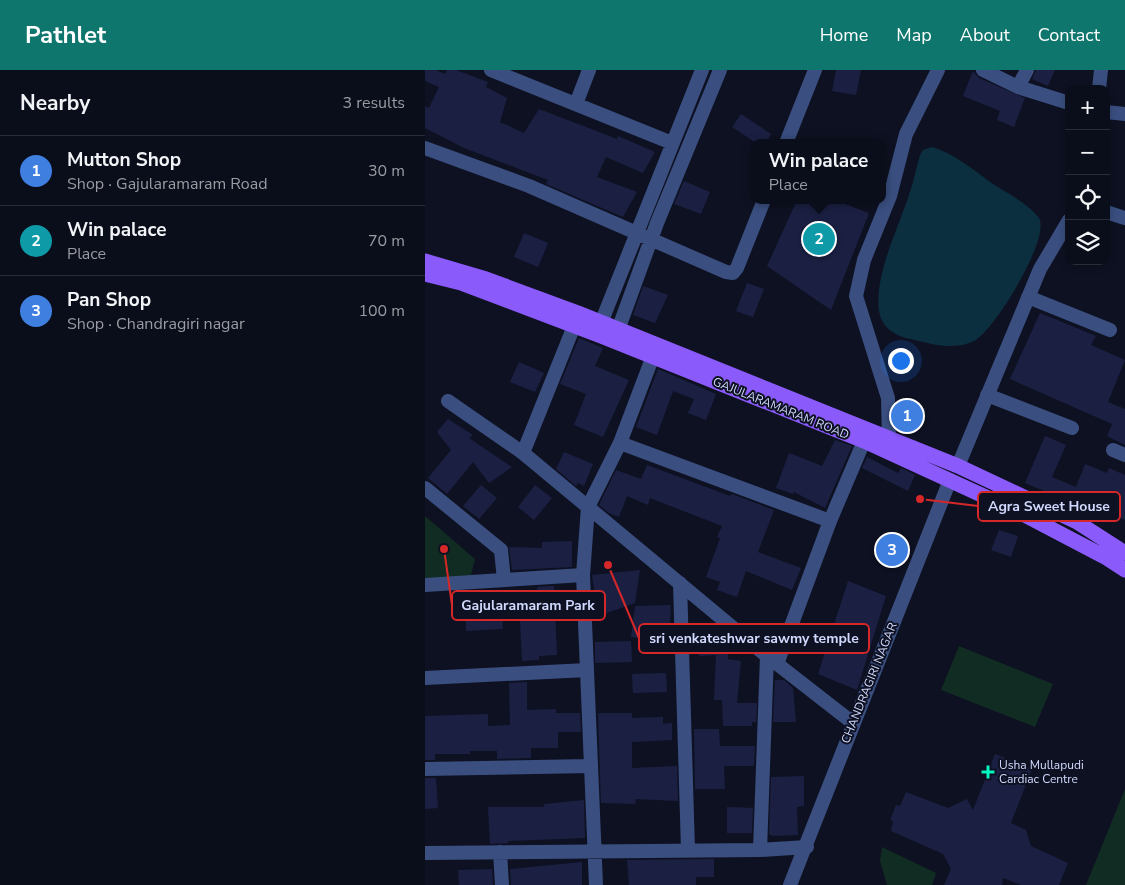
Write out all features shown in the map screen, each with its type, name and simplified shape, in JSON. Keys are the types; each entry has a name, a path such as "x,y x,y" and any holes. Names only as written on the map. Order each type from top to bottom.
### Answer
{"main road":[{"name":"GAJULARAMARAM ROAD","path":"425,261 486,279 601,323 958,466 1077,522 1125,553"},
{"name":"GAJULARAMARAM ROAD","path":"425,274 461,283 653,356 864,441 1056,530 1125,570"}],"street":[{"path":"491,70 672,143"},
{"path":"576,104 589,70"},
{"path":"601,323 701,70"},
{"path":"618,330 652,238 720,70"},
{"path":"788,139 815,70"},
{"path":"889,438 888,398 856,296 864,260 890,196 906,134 938,70"},
{"path":"983,70 1019,87 1065,101"},
{"path":"1019,87 1027,70"},
{"path":"1099,85 1101,70"},
{"path":"1110,112 1125,114"},
{"path":"425,148 529,186 652,238 726,272 733,273 737,268 762,204"},
{"path":"1110,213 1125,218"},
{"path":"958,466 1040,269 1065,227"},
{"path":"1028,297 1110,330"},
{"path":"523,453 574,326"},
{"path":"596,885 583,575 588,507 620,443 653,356"},
{"path":"987,395 1072,428"},
{"path":"448,401 523,453 772,660 853,723"},
{"path":"760,850 772,660 864,441"},
{"path":"620,443 830,521"},
{"name":"CHANDRAGIRI NAGAR","path":"790,885 807,847 853,723 950,480"},
{"path":"425,488 501,550 504,580"},
{"path":"425,585 583,575"},
{"path":"680,584 688,850"},
{"path":"425,678 587,670"},
{"path":"425,769 591,766"},
{"path":"425,852 760,850 807,847"},
{"path":"500,852 502,885"}],"green space":[{"path":"425,516 475,559 471,575 425,580"},
{"path":"959,646 1053,684 1035,727 941,690"},
{"path":"1125,789 1125,885 1086,885"},
{"path":"882,847 936,873 932,885 887,885 880,861"}],"water":[{"path":"932,147 972,168 993,184 1024,203 1039,218 1040,229 1037,244 1019,283 1007,303 983,334 974,341 959,346 934,344 900,336 886,327 879,311 878,298 883,269 910,193 920,155 923,150"}],"building":[{"path":"425,70 435,70 445,74 447,70 456,70 488,82 486,87 507,98 500,122 524,133 539,109 617,139 618,136 655,152 643,173 606,157 597,177 637,192 623,217 546,184 548,180 464,148 425,128 425,106 429,108 439,87 425,81"},
{"path":"836,70 861,70 856,95 832,91"},
{"path":"1036,70 1055,70 1048,86 1032,79"},
{"path":"973,71 979,78 1025,98 1014,127 997,120 1000,111 963,96"},
{"path":"741,114 771,134 768,139 751,140 732,127"},
{"path":"684,181 710,192 701,214 674,204"},
{"path":"795,204 845,204 869,213 831,310 767,266"},
{"path":"524,233 548,243 538,267 514,257"},
{"path":"747,283 764,289 753,317 736,311"},
{"path":"643,286 668,295 655,323 633,315"},
{"path":"1040,313 1096,336 1091,345 1125,360 1108,402 1125,409 1125,445 1107,436 1112,424 1010,379"},
{"path":"579,338 603,348 595,366 629,380 603,437 574,425 586,394 560,384"},
{"path":"519,362 544,373 535,392 510,382"},
{"path":"658,369 716,394 706,420 688,413 694,399 673,391 657,435 636,427"},
{"path":"906,401 926,409 916,433 904,428 908,419 900,416"},
{"path":"448,419 473,435 469,438 512,467 489,483 473,462 447,494 428,478 451,450 437,432"},
{"path":"1045,436 1066,445 1052,477 1076,487 1085,464 1107,473 1109,468 1125,475 1125,520 1114,514 1112,519 1025,483"},
{"path":"835,440 852,446 825,508 794,492 793,494 776,488 789,453 822,466"},
{"path":"564,452 593,464 584,486 578,483 576,486 556,469"},
{"path":"867,457 898,473 901,468 915,475 908,491 862,468"},
{"path":"647,465 774,510 758,552 801,568 792,590 746,571 737,597 717,590 720,582 706,577 720,538 717,537 722,526 650,498 648,505 627,496 619,517 609,513 599,505 616,470 641,479"},
{"path":"481,485 497,498 479,519 463,506"},
{"path":"535,485 552,498 534,520 518,507"},
{"path":"999,530 1018,536 1011,557 991,550"},
{"path":"572,541 572,567 512,570 509,547 542,548 542,542"},
{"path":"640,570 635,603 598,616 592,575"},
{"path":"848,581 886,596 857,690 818,674"},
{"path":"554,586 557,655 539,656 539,660 522,661 520,621 538,620 537,587"},
{"path":"501,592 503,629 466,631 465,595"},
{"path":"671,605 669,642 631,637 635,606"},
{"path":"726,634 728,659 741,661 737,703 757,703 756,722 752,722 752,726 723,726 722,700 714,700 716,655 699,656 698,636"},
{"path":"631,641 632,662 595,663 595,642"},
{"path":"666,673 667,692 633,693 632,674"},
{"path":"775,680 784,680 793,688 796,722 773,722"},
{"path":"527,682 527,710 556,709 556,713 580,713 581,732 558,732 558,748 531,748 531,758 497,759 497,751 470,751 470,754 435,754 435,760 425,760 425,716 488,714 488,726 510,725 509,683"},
{"path":"598,713 632,713 632,718 663,717 663,724 672,723 672,740 632,742 632,768 677,766 678,801 636,799 635,804 601,803"},
{"path":"694,729 719,729 720,746 755,746 754,766 724,766 725,789 695,789"},
{"path":"995,754 1032,769 1011,823 1026,830 1031,846 1068,863 1059,885 1021,885 1003,878 1002,885 944,885 951,869 943,854 891,831 893,821 890,820 896,805 900,806 906,792 948,808 967,799 973,810"},
{"path":"804,776 804,806 797,807 798,835 773,836 769,834 771,777"},
{"path":"425,778 436,778 438,808 425,809"},
{"path":"584,800 585,838 508,841 509,843 490,844 488,807 544,807 544,804"},
{"path":"727,807 753,808 752,833 727,833"},
{"path":"714,859 714,877 696,877 696,885 629,885 627,860"},
{"path":"582,862 582,885 511,885 510,869"},
{"path":"492,869 493,885 459,885 458,870"}],"place":[{"name":"Win palace","path":"819,239"},
{"name":"Mutton Shop","path":"907,416"},
{"name":"Agra Sweet House","path":"920,499"},
{"name":"Gajularamaram Park","path":"444,549"},
{"name":"Pan Shop","path":"892,550"},
{"name":"sri venkateshwar sawmy temple","path":"608,565"},
{"name":"Usha Mullapudi Cardiac Centre","path":"988,772"}]}
